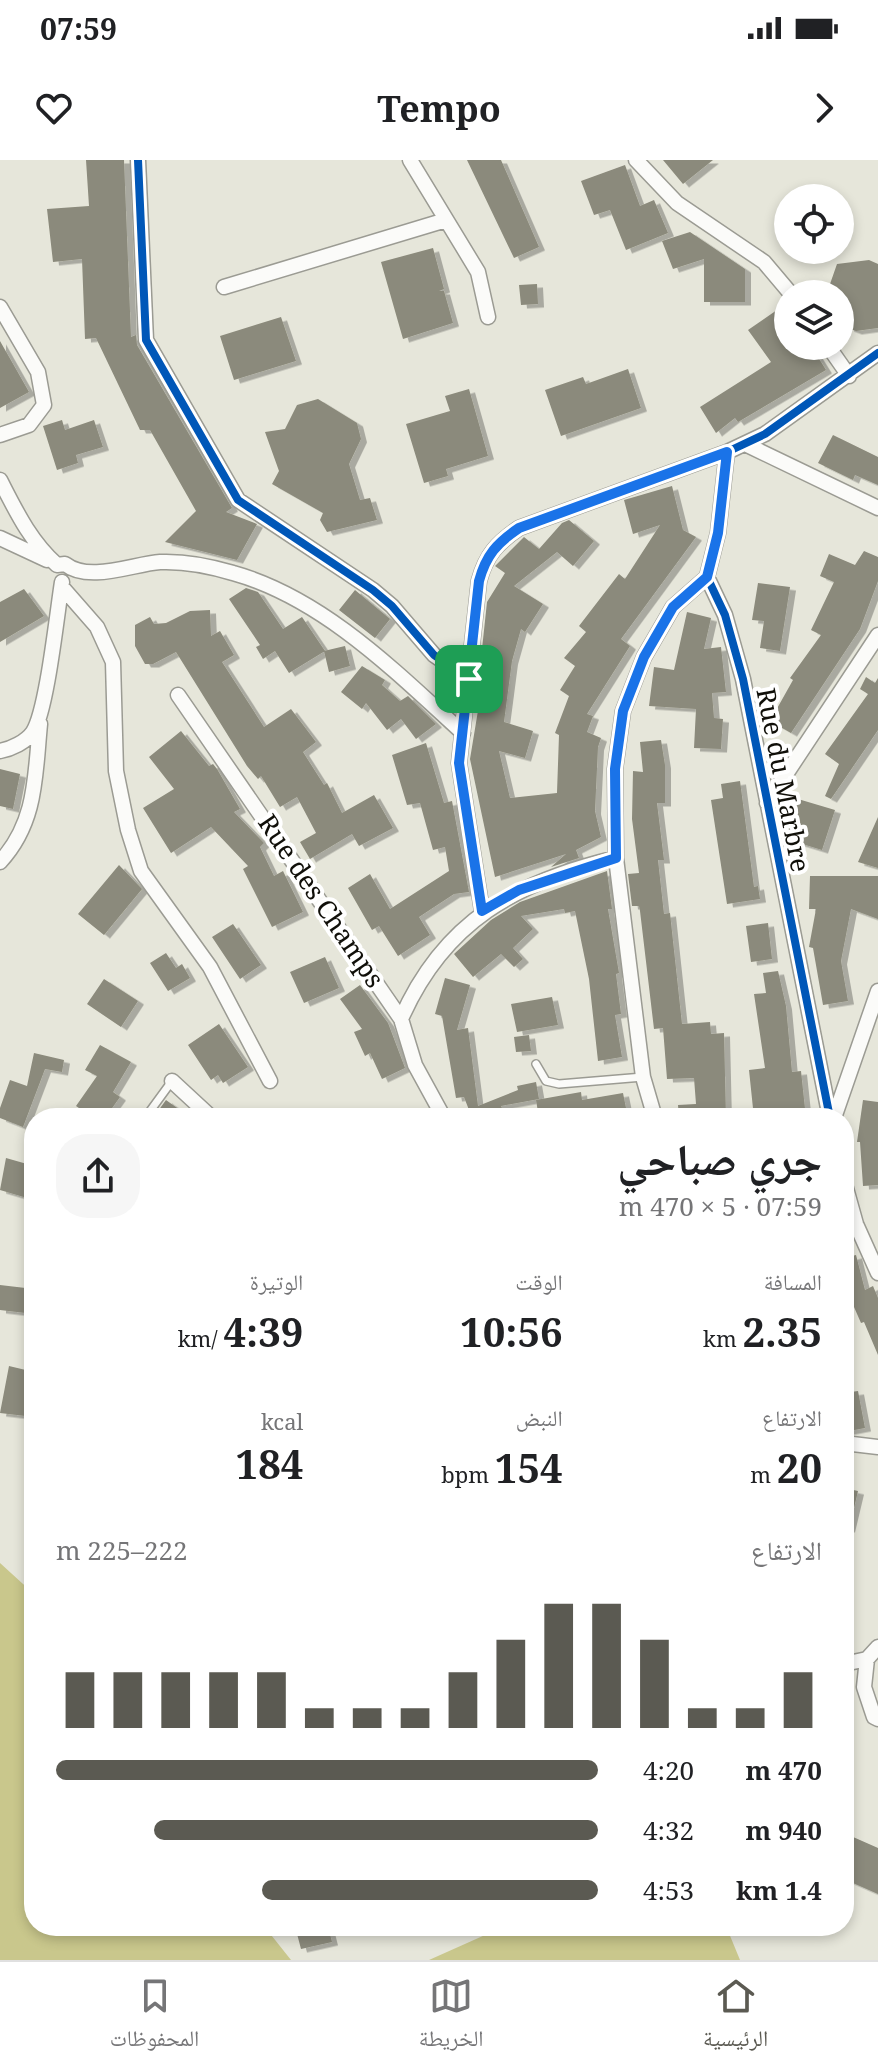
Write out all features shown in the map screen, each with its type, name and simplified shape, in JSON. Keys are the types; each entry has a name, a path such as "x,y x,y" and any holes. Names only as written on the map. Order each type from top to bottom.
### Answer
{"street":[{"path":"138,160 146,340 238,500 373,590 392,606 434,655 469,679"},
{"path":"410,160 478,272 488,317"},
{"path":"636,160 677,203 764,262 779,280"},
{"path":"224,287 446,220"},
{"path":"0,307 38,372 44,405 29,425 0,435"},
{"path":"482,911 459,763 479,581 485,559 497,543 519,528 745,444 806,408 878,353"},
{"path":"838,360 849,376"},
{"path":"745,444 878,508"},
{"path":"652,1108 643,1077 616,858 615,769 623,711 644,657 673,607 707,577 718,533 727,452"},
{"path":"0,480 40,550 61,564"},
{"path":"0,538 73,570 100,571 162,562 198,564 269,587 308,608 381,659 463,733"},
{"path":"0,862 21,836 32,810 43,697 62,587 61,564"},
{"name":"Rue du Marbre","path":"707,577 725,615 743,679 830,1108"},
{"path":"62,587 97,627 113,662 116,771 128,830 141,871 210,967 270,1081"},
{"path":"767,803 878,635"},
{"name":"Rue des Champs","path":"178,695 401,1019 415,1065 439,1108"},
{"path":"0,751 22,742 33,732 43,697"},
{"path":"401,1019 411,997 444,951 482,911 519,890 616,858"},
{"path":"836,1108 878,991"},
{"path":"172,1081 201,1108"},
{"path":"854,1214 878,1273"},
{"path":"854,1444 878,1447"},
{"path":"854,1660 873,1653"},
{"path":"873,1653 864,1687 874,1717 878,1719"}],"lane":[{"path":"536,1064 546,1081 559,1084 643,1077"},
{"path":"152,1108 172,1081"}],"shaded area":[{"path":"0,1563 24,1585 24,1936 272,1936 291,1960 0,1960"},
{"path":"483,1936 730,1936 740,1960 429,1960"}],"building":[{"path":"86,160 124,160 131,337 136,335 137,345 232,508 226,512 257,524 237,560 165,542 196,511 150,430 140,430 96,338 85,339 82,259 53,262 47,209 89,206"},
{"path":"467,160 501,160 539,247 514,258"},
{"path":"663,160 713,160 683,184"},
{"path":"625,165 640,206 654,200 668,233 626,250 610,210 594,215 581,181"},
{"path":"690,232 745,269 745,302 704,302 704,259 673,269 662,241"},
{"path":"433,248 444,289 439,291 444,291 453,323 403,339 381,262"},
{"path":"869,260 878,264 878,328 854,330 854,280 831,280 837,264"},
{"path":"537,284 538,304 521,305 519,285"},
{"path":"774,312 774,360 820,360 826,370 738,422 735,418 716,433 700,407 771,362 748,330"},
{"path":"281,317 296,361 234,380 220,336"},
{"path":"0,341 29,392 0,408"},
{"path":"628,369 641,408 561,436 545,390 583,377 586,384"},
{"path":"469,389 488,456 446,469 448,476 424,483 406,424 450,411 445,396"},
{"path":"318,399 357,423 361,439 349,464 360,500 370,498 377,520 327,532 320,520 323,513 272,484 279,471 265,432 285,429 297,405"},
{"path":"62,420 65,430 94,420 103,447 76,455 78,463 57,470 43,426"},
{"path":"833,435 878,457 878,485 855,475 853,480 818,463"},
{"path":"672,486 683,530 696,537 621,639 630,646 587,714 593,716 587,732 601,738 595,811 601,837 576,850 579,858 551,867 566,854 495,877 470,759 488,650 482,649 487,602 505,573 495,566 524,537 539,549 562,523 569,520 594,541 573,566 557,552 514,586 543,604 525,632 521,629 512,661 504,722 533,731 525,758 499,751 510,798 557,793 559,735 555,733 569,696 560,690 575,666 564,658 586,632 579,626 619,574 625,579 660,525 633,534 624,500"},
{"path":"864,551 878,557 878,581 860,629 791,733 770,721 793,680 790,678 821,635 811,630 834,582 820,576 829,554 855,565"},
{"path":"758,583 790,587 780,651 760,648 764,621 752,620"},
{"path":"246,588 258,592 283,629 302,617 325,651 289,673 275,651 263,659 256,647 260,645 229,599"},
{"path":"24,589 44,616 0,642 0,602"},
{"path":"355,590 390,619 375,638 339,610"},
{"path":"210,610 211,636 220,631 234,655 222,662 264,727 291,709 316,742 303,752 324,785 327,783 342,813 374,795 393,828 359,846 352,834 310,859 300,842 316,833 297,797 280,807 261,776 258,779 247,766 176,652 153,664 145,664 135,646 135,625 150,617 154,624 166,623 190,611"},
{"path":"687,612 711,618 704,649 721,647 726,692 712,693 714,718 723,719 721,749 694,748 696,709 649,706 654,667 674,670"},
{"path":"345,646 350,666 329,672 324,651"},
{"path":"362,666 385,680 382,685 400,701 408,696 436,724 416,739 401,719 387,730 366,703 362,709 341,692"},
{"path":"866,677 875,683 878,678 878,730 831,799 825,796 839,764 825,754 868,694 860,689"},
{"path":"181,731 209,766 213,764 217,769 240,809 234,812 264,843 260,847 274,876 283,871 303,912 272,927 243,869 248,866 211,827 171,853 143,808 174,789 149,757"},
{"path":"661,740 665,765 665,803 657,803 664,860 658,860 664,914 670,913 682,1024 710,1022 711,1034 724,1033 726,1108 678,1108 678,1105 696,1104 694,1078 667,1079 663,1028 654,1029 639,906 632,906 628,874 639,873 632,819 633,771 643,772 640,742"},
{"path":"426,743 444,803 452,801 469,892 454,894 419,917 430,935 398,956 379,926 372,930 348,888 370,874 390,909 449,871 445,847 433,850 420,803 407,805 392,755"},
{"path":"0,769 20,774 13,809 0,806"},
{"path":"740,781 754,887 758,886 760,899 727,904 711,800 723,798 721,784"},
{"path":"798,799 835,810 822,850 786,839"},
{"path":"878,817 878,868 858,862"},
{"path":"119,865 142,889 104,935 78,914"},
{"path":"607,871 612,909 608,909 619,973 616,974 621,1014 615,1015 622,1057 598,1061 589,979 575,911 565,913 564,909 521,916 533,929 513,948 523,959 514,967 501,954 473,977 454,954 491,920 520,902"},
{"path":"810,876 878,876 878,919 851,909 841,961 848,1001 823,1005 813,948 809,947 816,909 809,909"},
{"path":"768,923 772,959 751,962 746,926"},
{"path":"233,924 261,965 240,979 212,937"},
{"path":"166,953 176,968 182,964 190,978 168,991 150,963"},
{"path":"325,957 339,988 304,1003 290,972"},
{"path":"778,971 786,1006 792,1072 801,1071 805,1108 753,1108 749,1070 765,1068 754,994 766,993 763,973"},
{"path":"445,978 470,985 457,1030 468,1028 478,1106 518,1090 517,1086 536,1082 539,1099 502,1108 468,1108 464,1097 456,1098 442,1016 435,1014"},
{"path":"104,979 138,1001 121,1027 87,1004"},
{"path":"360,985 388,1023 405,1068 382,1079 370,1053 365,1056 354,1032 362,1029 340,999"},
{"path":"552,997 558,1025 517,1032 511,1004"},
{"path":"219,1024 248,1067 223,1083 218,1075 211,1080 188,1045"},
{"path":"529,1035 531,1051 516,1052 514,1037"},
{"path":"100,1045 131,1062 113,1092 120,1097 112,1108 76,1106 97,1076 85,1070"},
{"path":"34,1053 64,1060 62,1072 45,1069 30,1108 24,1108 23,1127 0,1118 0,1108 10,1080 27,1086"},
{"path":"581,1092 582,1100 623,1093 626,1108 537,1108 536,1100"},
{"path":"166,1100 177,1108 160,1108"},
{"path":"863,1100 878,1102 878,1185 863,1186 860,1142 857,1142"},
{"path":"6,1158 24,1163 24,1197 0,1190"},
{"path":"854,1256 865,1290 873,1286 878,1298 878,1355 854,1307"},
{"path":"0,1285 24,1288 24,1313 0,1310"},
{"path":"9,1366 24,1370 24,1416 0,1413"},
{"path":"858,1391 865,1428 854,1430 854,1392"},
{"path":"854,1837 878,1848 878,1894 854,1883"},
{"path":"298,1936 330,1936 332,1942 301,1949"}],"cycle path":[{"path":"138,160 146,340 238,500 373,590 392,606 434,655 469,679"},
{"path":"482,911 459,763 479,581 493,550 519,528 727,452 765,434 878,353"},
{"path":"727,452 718,533 707,577 725,615 743,679 828,1108"}],"route":[{"path":"727,452 718,533 707,577 673,607 644,657 623,711 615,769 616,858 590,864 519,890 482,911 459,763 469,679 479,581 485,559 497,543 519,528 727,452"}]}
